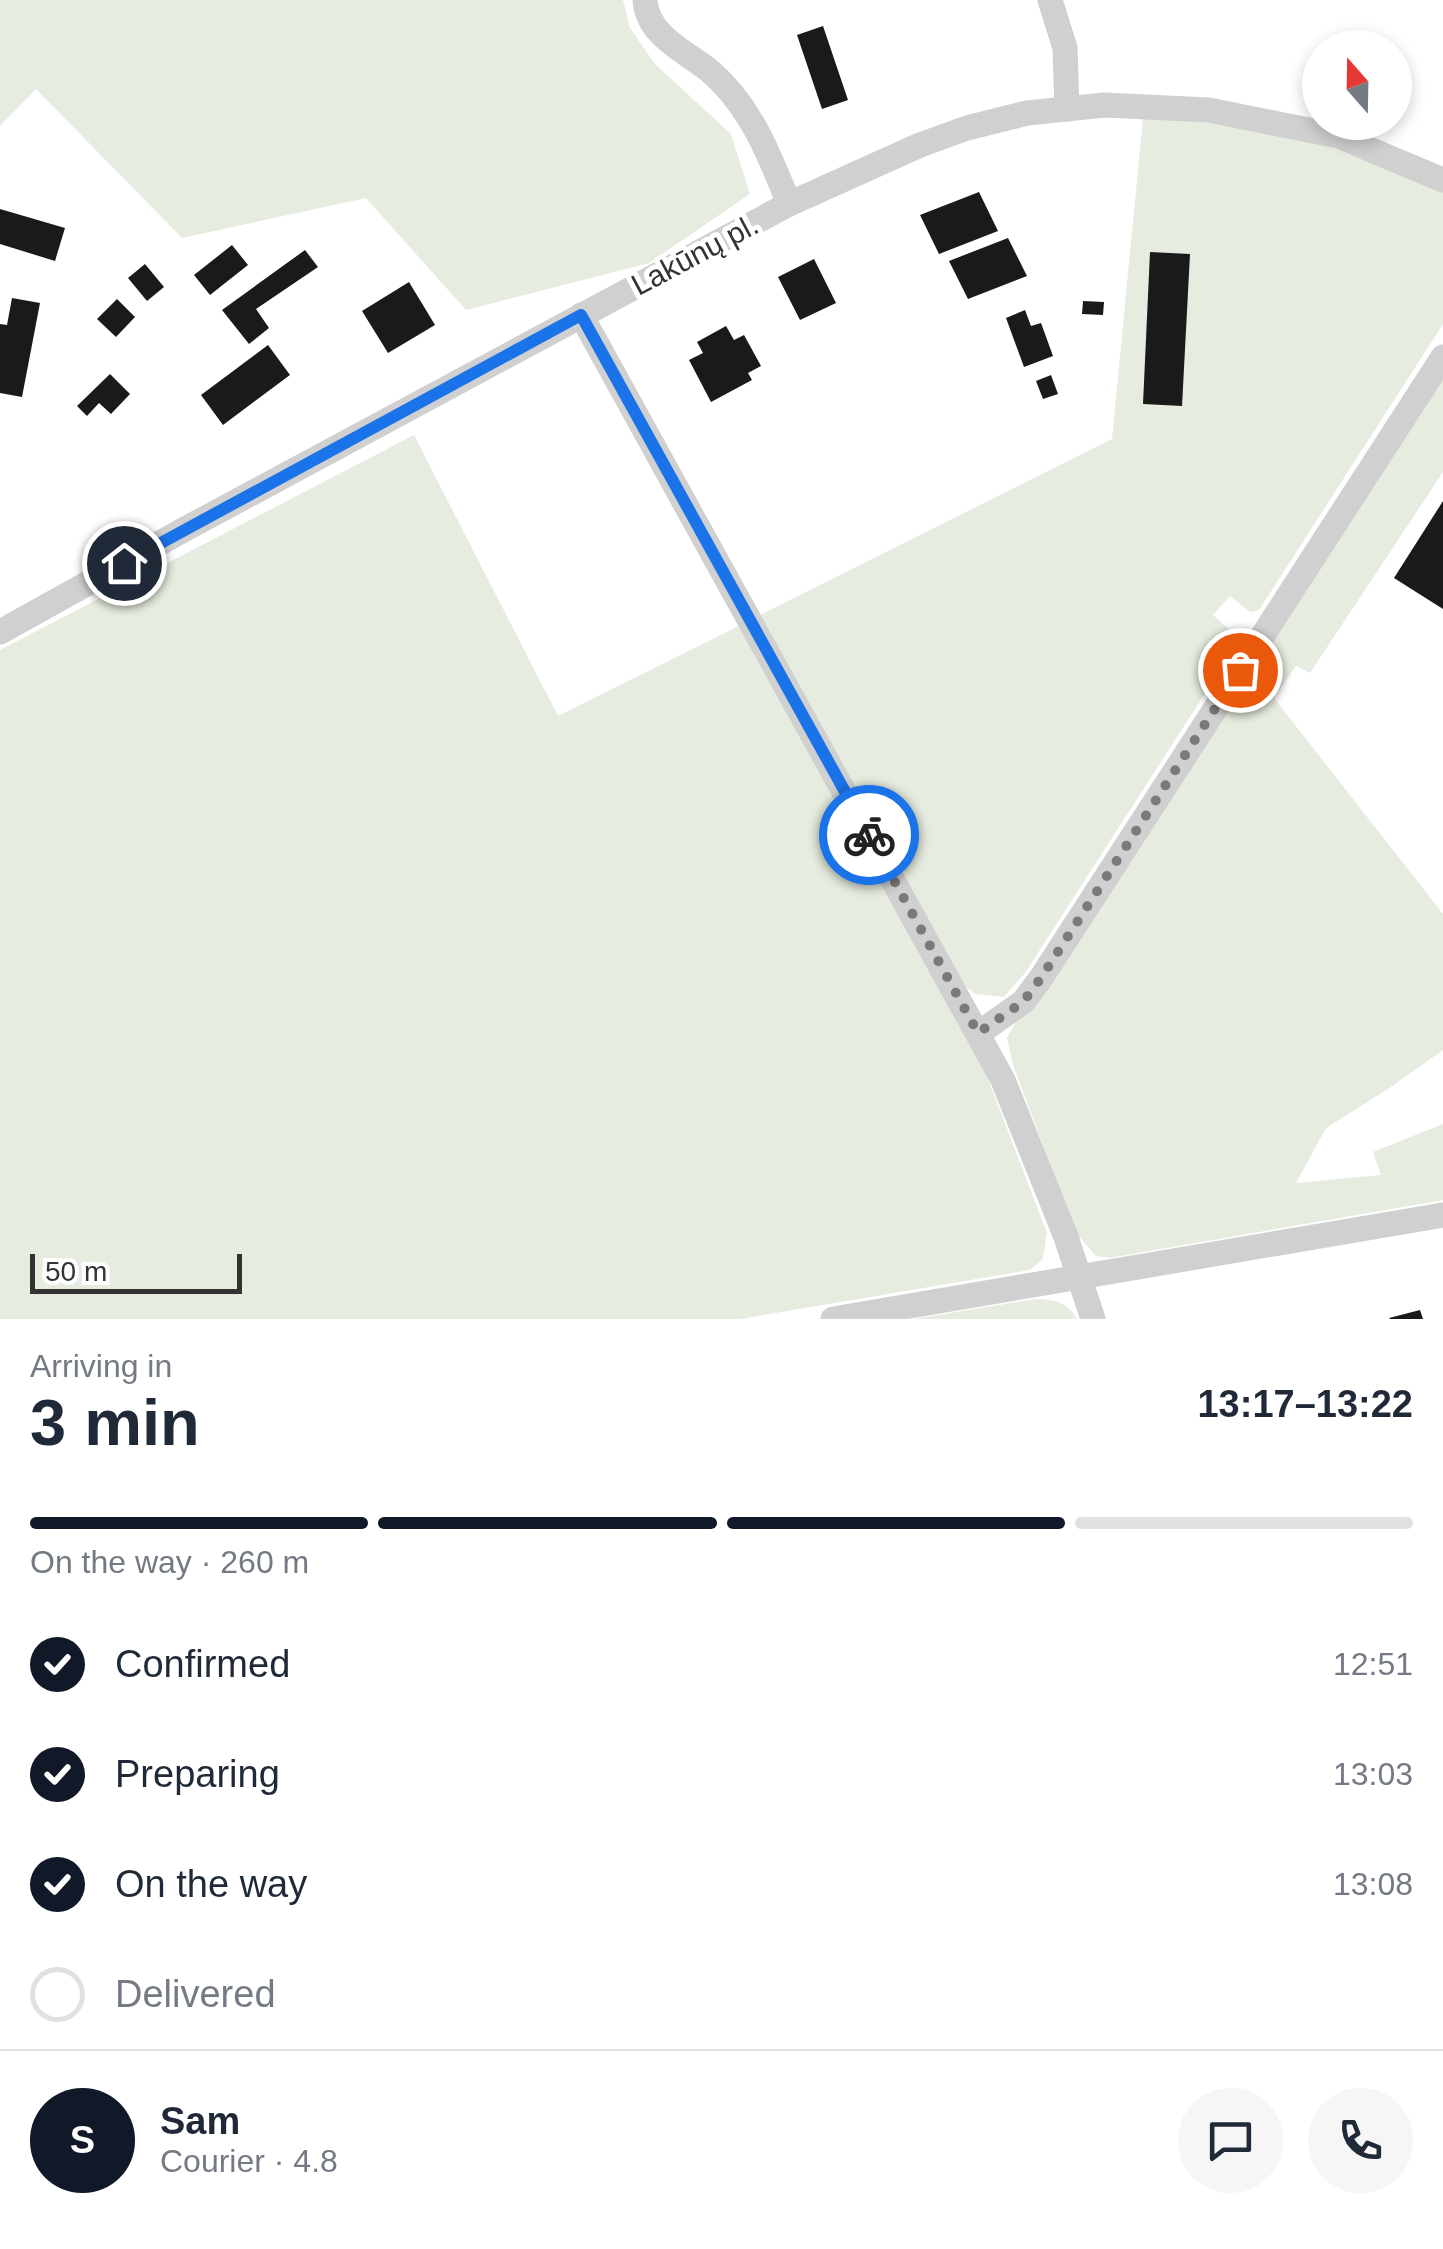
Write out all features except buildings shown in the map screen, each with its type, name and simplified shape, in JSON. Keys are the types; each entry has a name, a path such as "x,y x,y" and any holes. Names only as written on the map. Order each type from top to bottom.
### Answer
{"street":[{"path":"645,0 654,26 712,73 741,105 764,142 789,204"},
{"path":"1050,0 1064,48 1067,109"},
{"name":"Lakūnų pl.","path":"0,632 789,204 967,128 1027,113 1105,105 1209,110 1338,136 1443,180"},
{"path":"581,315 1003,1080 1080,1278 1092,1319"},
{"path":"978,1033 1023,1002 1041,978 1443,357"},
{"path":"833,1319 1443,1215"}],"shaded area":[{"path":"0,0 623,0 630,28 655,64 731,134 750,194 649,263 466,310 366,198 182,238 36,89 0,126"},
{"path":"1143,118 1223,122 1317,142 1443,190 1443,324 1259,610 1250,612 1230,596 1213,615 1240,639 1025,973 1004,997 976,994 964,986 758,616 1112,439"},
{"path":"1443,373 1443,472 1310,673 1296,666 1274,698 1443,914 1443,1050 1326,1128 1296,1183 1381,1175 1373,1152 1443,1124 1443,1200 1109,1258 1096,1256 1076,1233 1013,1065 1007,1038 1015,1023 1030,1012"},
{"path":"414,435 558,716 739,626 985,1071 1047,1233 1043,1259 1030,1270 740,1319 0,1319 0,650"},
{"path":"1036,1299 1060,1303 1077,1319 913,1319"}],"way so far":[{"path":"869,835 978,1033 1023,1002 1041,978 1240,670"}],"route":[{"path":"124,563 581,315 869,835"}]}
